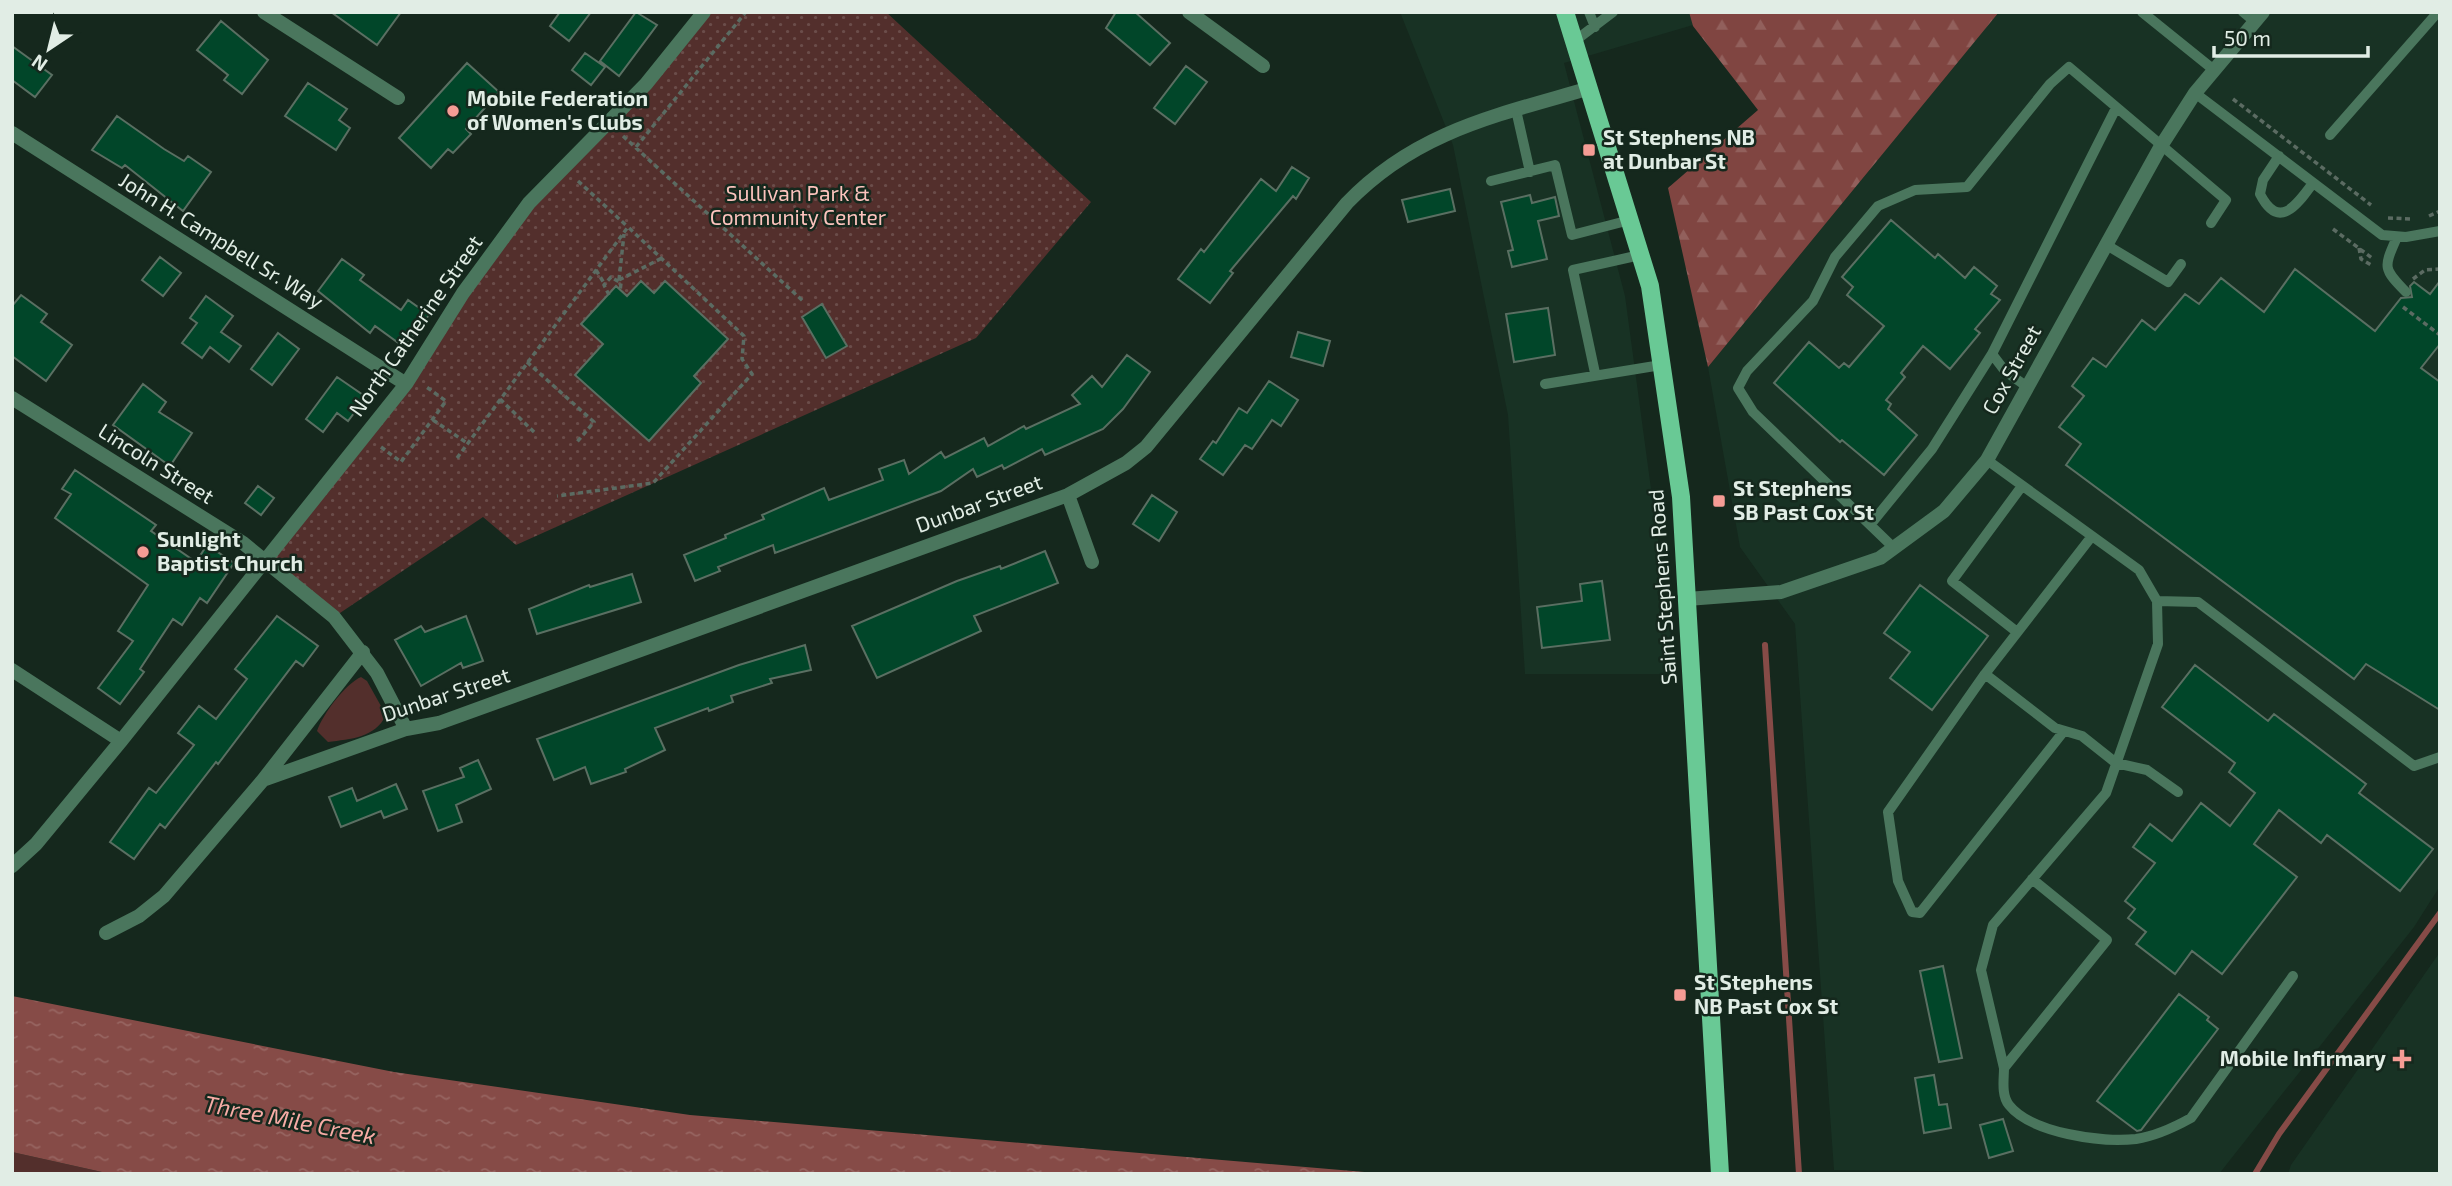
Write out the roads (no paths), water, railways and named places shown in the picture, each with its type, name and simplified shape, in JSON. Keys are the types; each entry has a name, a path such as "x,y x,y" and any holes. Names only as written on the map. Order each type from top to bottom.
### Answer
{"main road":[{"name":"Saint Stephens Road","path":"1565,12 1576,40 1650,286 1681,498 1720,1174"}],"street":[{"path":"264,12 398,98"},
{"path":"1189,12 1264,66"},
{"name":"North Catherine Street","path":"12,866 36,844 121,741 406,384 463,293 529,203 646,84 696,15"},
{"name":"Cox Street","path":"1687,599 1782,592 1880,558 1944,511 1987,460 2161,146 2195,93 2254,15"},
{"name":"Dunbar Street","path":"263,780 406,729 439,723 1068,495 1126,463 1146,447 1375,174 1455,128 1590,88"},
{"name":"John H. Campbell Sr. Way","path":"12,133 406,384"},
{"name":"Lincoln Street","path":"12,398 243,543 263,563 334,617 363,652 406,729"},
{"path":"1068,495 1093,562"},
{"path":"106,933 139,916 164,897 263,780 363,652"},
{"path":"12,670 121,741"}],"lane":[{"path":"1590,12 1595,27"},
{"path":"1576,40 1613,12"},
{"path":"2142,12 2214,70"},
{"path":"2330,135 2438,12"},
{"path":"1894,548 1753,412 1738,388 1747,371 1813,301 1835,257 1878,206 1915,190 1967,187 2050,84 2069,67 2226,200 2211,223"},
{"path":"2195,93 2382,235 2397,237 2440,230"},
{"path":"1870,525 1932,449 1992,354 2116,108"},
{"path":"1516,110 1530,172"},
{"path":"2278,156 2263,180 2260,194 2272,211 2282,213 2291,209 2313,183"},
{"path":"1491,181 1555,165 1572,235 1630,220"},
{"path":"2397,237 2386,263 2386,270 2406,292"},
{"path":"2105,244 2168,282 2181,264"},
{"path":"1595,373 1573,271 1640,255"},
{"path":"1992,354 2005,371 2026,386"},
{"path":"1545,384 1595,373 1661,365"},
{"path":"1987,460 2139,570 2157,601 2158,644 2106,793 1993,925 1981,970 2004,1068 2005,1098 2009,1105 2035,1124 2058,1132 2134,1139 2168,1131 2191,1118 2292,976"},
{"path":"2017,632 1952,581 2022,486"},
{"path":"2064,731 1920,913 1912,912 1898,881 1888,811 1985,674 2092,536"},
{"path":"2157,601 2197,602 2414,766 2440,757"},
{"path":"1985,674 2044,721 2082,736 2116,763 2147,770 2178,792"},
{"path":"2004,1068 2107,940 2032,879"}],"water":[{"name":"Three Mile Creek","path":"12,996 394,1072 690,1115 1388,1174 111,1174 12,1152"}],"waterway":[{"path":"1765,645 1799,1174"},
{"path":"2255,1174 2279,1134 2440,913"}],"place":[{"name":"Mobile Federation of Women's Clubs","path":"453,111"},
{"name":"St Stephens NB at Dunbar St","path":"1589,150"},
{"name":"St Stephens SB Past Cox St","path":"1719,501"},
{"name":"Sunlight Baptist Church","path":"143,552"},
{"name":"St Stephens NB Past Cox St","path":"1680,995"},
{"name":"Mobile Infirmary","path":"2402,1059"}],"park label":[{"name":"Sullivan Park & Community Center","path":"798,206"}]}
